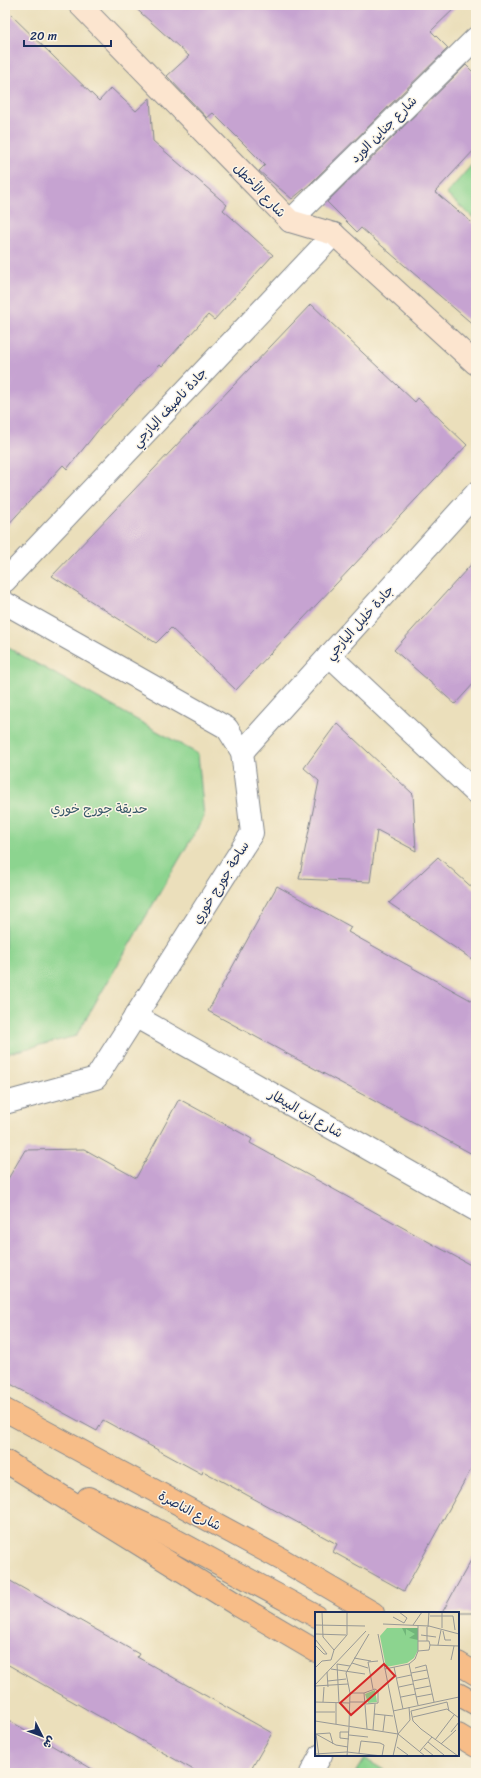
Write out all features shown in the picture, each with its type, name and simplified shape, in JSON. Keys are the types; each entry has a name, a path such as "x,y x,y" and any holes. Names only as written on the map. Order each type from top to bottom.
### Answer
{"main road":[{"name":"شارع الأخطل","path":"80,5 290,221 334,234 476,364"},
{"name":"شارع الناصرة","path":"5,1410 281,1559 371,1612"},
{"path":"5,1460 153,1528 315,1615"},
{"path":"5,1460 236,1604 315,1650"},
{"path":"459,1664 476,1674"},
{"path":"459,1695 476,1704"},
{"path":"459,1736 476,1746"}],"street":[{"name":"شارع جناين الورد","path":"290,221 476,38"},
{"name":"جادة ناصيف اليازجي","path":"5,580 334,234"},
{"name":"جادة خليل اليازجي","path":"242,752 476,493"},
{"name":"ساحة جورج خوري","path":"5,603 227,728 242,752 252,833 96,1078 5,1103"},
{"path":"329,656 476,793"},
{"name":"شارع إبن البيطار","path":"135,1016 476,1210"},
{"path":"311,1773 320,1756"}],"green space":[{"path":"476,160 476,220 446,194"},
{"name":"حديقة جورج خوري","path":"5,646 198,754 204,817 76,1036 5,1054"},
{"path":"365,1759 389,1773 356,1773"}],"building":[{"path":"132,5 458,5 431,31 448,48 309,185 292,199 259,171 265,165 213,113 207,118 167,76 189,56"},
{"path":"5,9 99,101 111,88 136,111 150,98 153,141 227,205 223,210 273,255 214,320 208,315 162,366 160,364 100,428 67,469 63,465 5,528"},
{"path":"466,65 476,75 476,148 435,192 476,226 476,327 361,228 357,232 327,202"},
{"path":"311,304 415,402 418,398 467,445 236,690 171,628 156,643 52,576"},
{"path":"476,559 476,681 455,704 394,650"},
{"path":"337,723 413,794 416,851 377,830 370,882 299,879 319,781 304,768"},
{"path":"438,857 476,891 476,962 389,903"},
{"path":"277,886 351,927 348,932 476,1003 476,1156 208,1011"},
{"path":"179,1099 252,1139 250,1143 476,1268 476,1460 404,1591 333,1552 337,1544 203,1471 202,1474 103,1420 97,1431 5,1381 5,1184 25,1150 84,1149 136,1178"},
{"path":"476,1551 476,1613 443,1612"},
{"path":"5,1578 139,1654 137,1657 272,1733 249,1773 199,1773 5,1663"},
{"path":"5,1718 99,1773 5,1773"}]}
